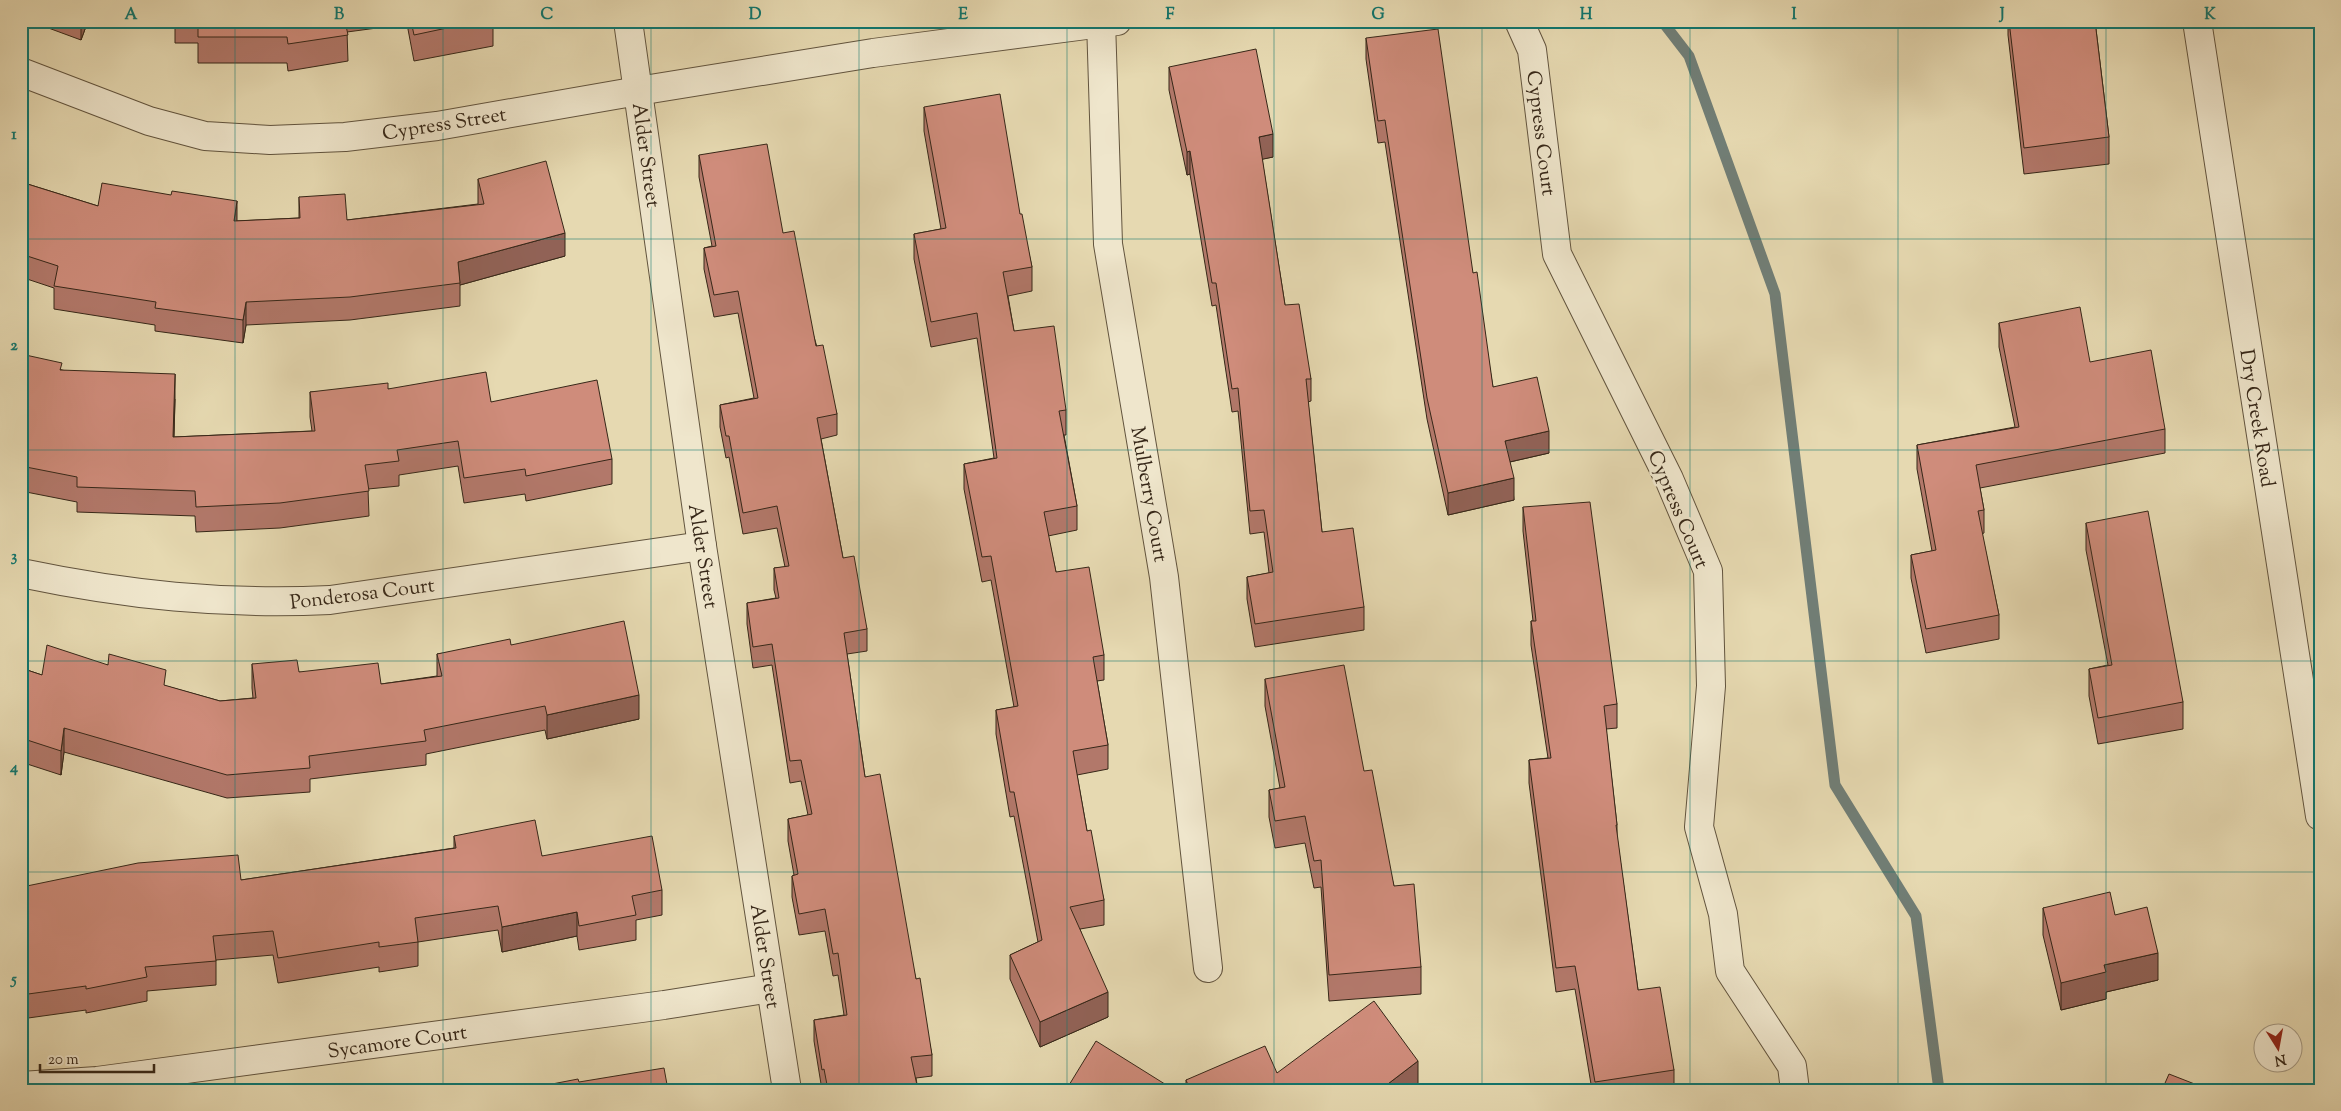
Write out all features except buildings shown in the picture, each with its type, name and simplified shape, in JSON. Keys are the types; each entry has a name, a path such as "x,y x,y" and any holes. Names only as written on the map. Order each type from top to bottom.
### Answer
{"street":[{"name":"Alder Street","path":"628,21 702,546 787,1090"},
{"name":"Cypress Court","path":"1519,21 1532,50 1557,254 1669,479 1708,571 1710,686 1699,827 1723,914 1730,971 1792,1066 1795,1090"},
{"name":"Dry Creek Road","path":"2197,21 2320,816"},
{"name":"Cypress Street","path":"21,72 149,121 205,136 270,140 345,137 437,126 638,91 873,54 1106,22"},
{"name":"Mulberry Court","path":"1106,22 1108,244 1164,578 1208,968"},
{"name":"Ponderosa Court","path":"21,573 91,588 192,600 272,602 330,600 702,546"},
{"name":"Sycamore Court","path":"21,1086 117,1078 654,1006 771,988"}],"waterway":[{"path":"1662,21 1689,56 1775,294 1835,785 1916,916 1939,1090"}]}
